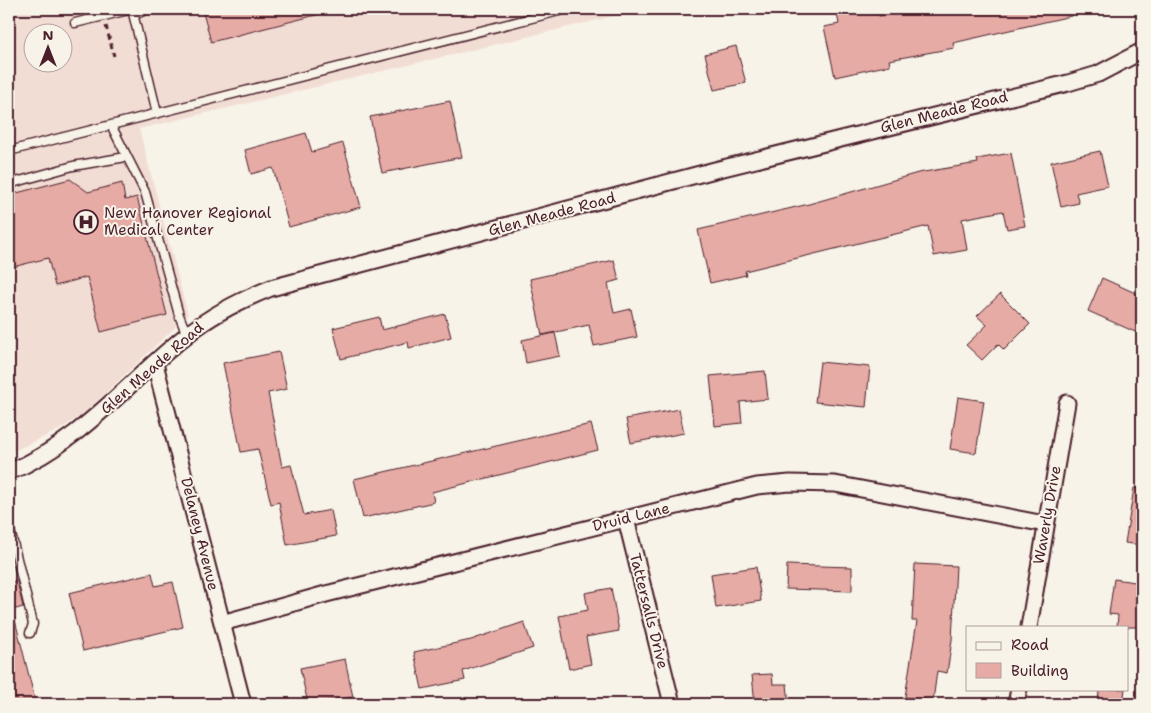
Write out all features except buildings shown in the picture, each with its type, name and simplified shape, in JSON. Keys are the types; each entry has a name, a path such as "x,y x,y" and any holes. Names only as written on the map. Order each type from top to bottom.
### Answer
{"street":[{"name":"Glen Meade Road","path":"9,472 30,463 65,442 87,425 187,335 218,313 248,297 304,278 715,170 968,106 1068,83 1098,74 1142,51"},
{"name":"Delaney Avenue","path":"155,364 243,704"},
{"name":"Waverly Drive","path":"1028,626 1066,403"},
{"name":"Druid Lane","path":"222,623 326,594 757,486 790,483 835,484 1045,524"},
{"name":"Tattersalls Drive","path":"626,518 672,704"},
{"path":"1016,704 1019,690"}],"lane":[{"path":"75,23 148,9"},
{"path":"9,151 567,9"},
{"path":"133,11 157,113"},
{"path":"111,125 126,158 145,192 179,315 187,335"},
{"path":"9,184 73,166 126,158"},
{"path":"9,526 33,624 30,633"}],"path":[{"path":"104,16 114,56"}],"shaded area":[{"name":"New Hanover Regional Medical Center","path":"9,9 644,9 139,129 188,315 82,415 57,431 9,453"}],"place":[{"name":"New Hanover Regional Medical Center","path":"86,222"}]}
